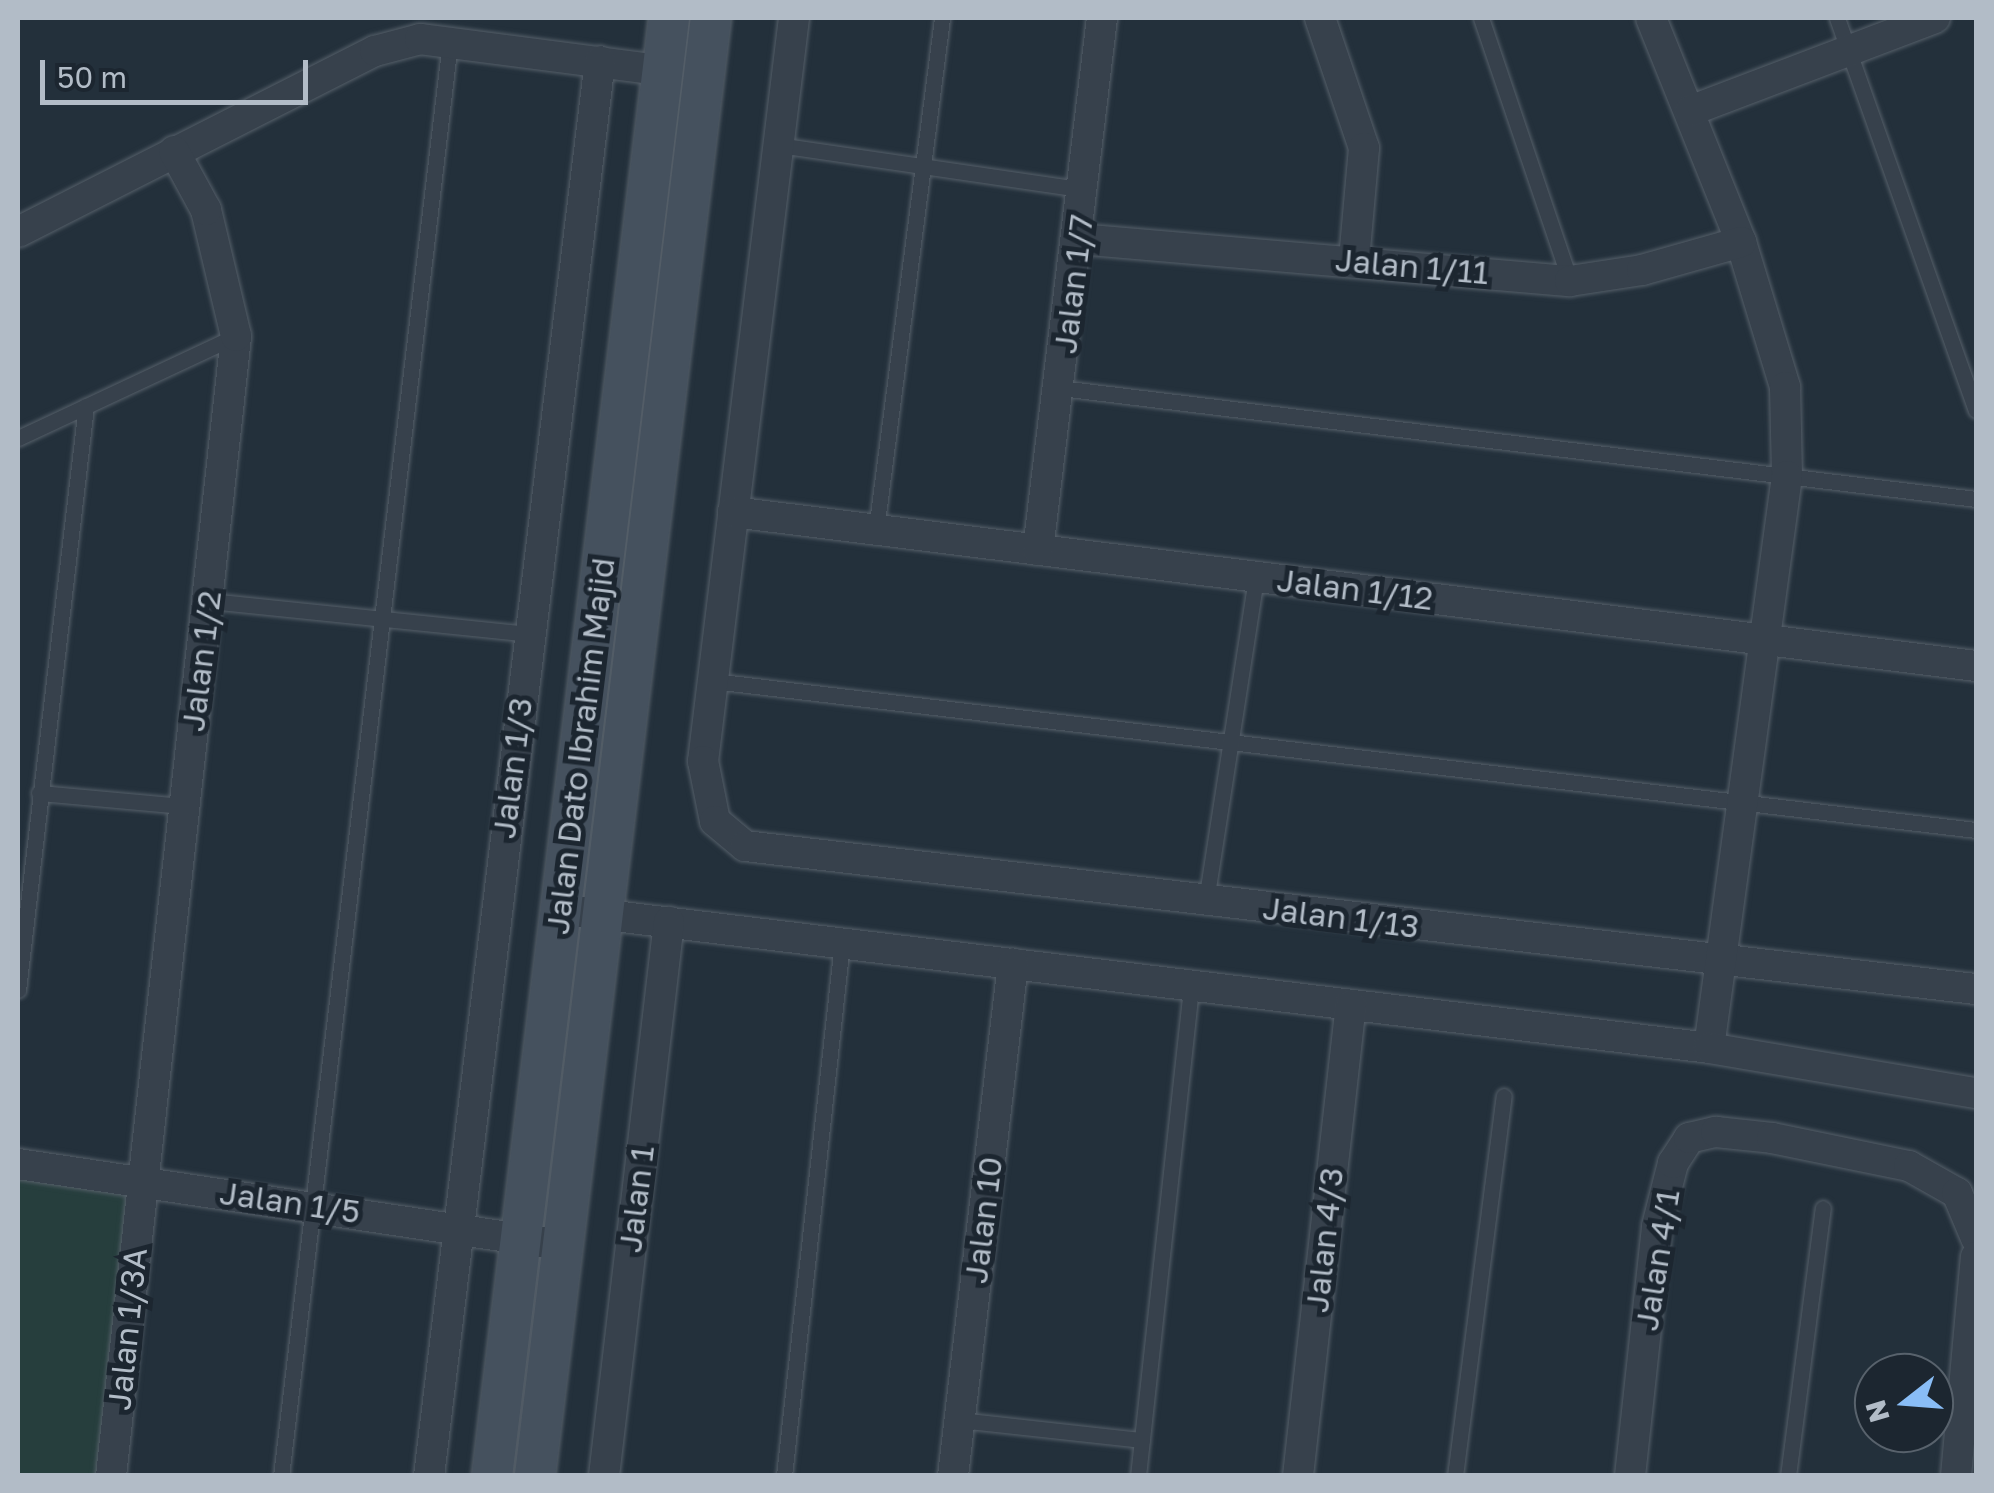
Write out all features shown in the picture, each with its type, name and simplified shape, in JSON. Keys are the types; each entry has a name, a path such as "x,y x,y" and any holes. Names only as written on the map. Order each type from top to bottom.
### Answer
{"street":[{"name":"Jalan Dato Ibrahim Majid","path":"492,1476 668,18"},
{"name":"Jalan Dato Ibrahim Majid","path":"535,1476 711,18"},
{"path":"713,681 794,18"},
{"name":"Jalan 1/7","path":"1038,550 1102,18"},
{"path":"1320,18 1364,148 1354,260"},
{"path":"1651,18 1741,242 1785,387 1786,476 1709,1048"},
{"path":"1690,111 1850,54 1935,18"},
{"path":"18,232 375,51 420,39 660,70"},
{"name":"Jalan 1/3","path":"430,1476 456,1226 600,61"},
{"name":"Jalan 1/2","path":"143,1182 183,806 210,601 236,336 206,210 174,152"},
{"name":"Jalan 1/11","path":"1078,239 1570,281 1642,270 1741,242"},
{"name":"Jalan 1/12","path":"732,512 1976,666"},
{"name":"Jalan 1/13","path":"713,681 703,761 715,821 745,846 1976,989"},
{"path":"560,909 1709,1048 1976,1093"},
{"name":"Jalan 1","path":"604,1476 668,922"},
{"name":"Jalan 10","path":"953,1476 1013,964"},
{"name":"Jalan 4/3","path":"1298,1476 1351,1005"},
{"name":"Jalan 4/1","path":"1630,1476 1657,1226 1673,1163 1688,1138 1716,1132 1772,1138 1909,1166 1957,1194 1976,1238"},
{"name":"Jalan 1/5","path":"18,1164 312,1204 561,1246"},
{"name":"Jalan 1/3A","path":"111,1476 143,1182"},
{"path":"1956,1476 1976,1257"}],"lane":[{"path":"876,530 942,18"},
{"path":"1481,18 1570,281"},
{"path":"1837,18 1976,410"},
{"path":"280,1476 450,42"},
{"path":"778,145 1084,190"},
{"path":"18,438 236,336"},
{"path":"1060,388 1976,499"},
{"path":"18,990 86,406"},
{"path":"1206,901 1256,577"},
{"path":"210,601 528,634"},
{"path":"713,681 1976,830"},
{"path":"40,794 183,806"},
{"path":"784,1476 842,943"},
{"path":"1138,1476 1191,986"},
{"path":"1456,1476 1504,1096"},
{"path":"1788,1476 1824,1208"},
{"path":"960,1420 1142,1440"}],"green space":[{"path":"18,1179 131,1191 100,1475 18,1475"}]}
